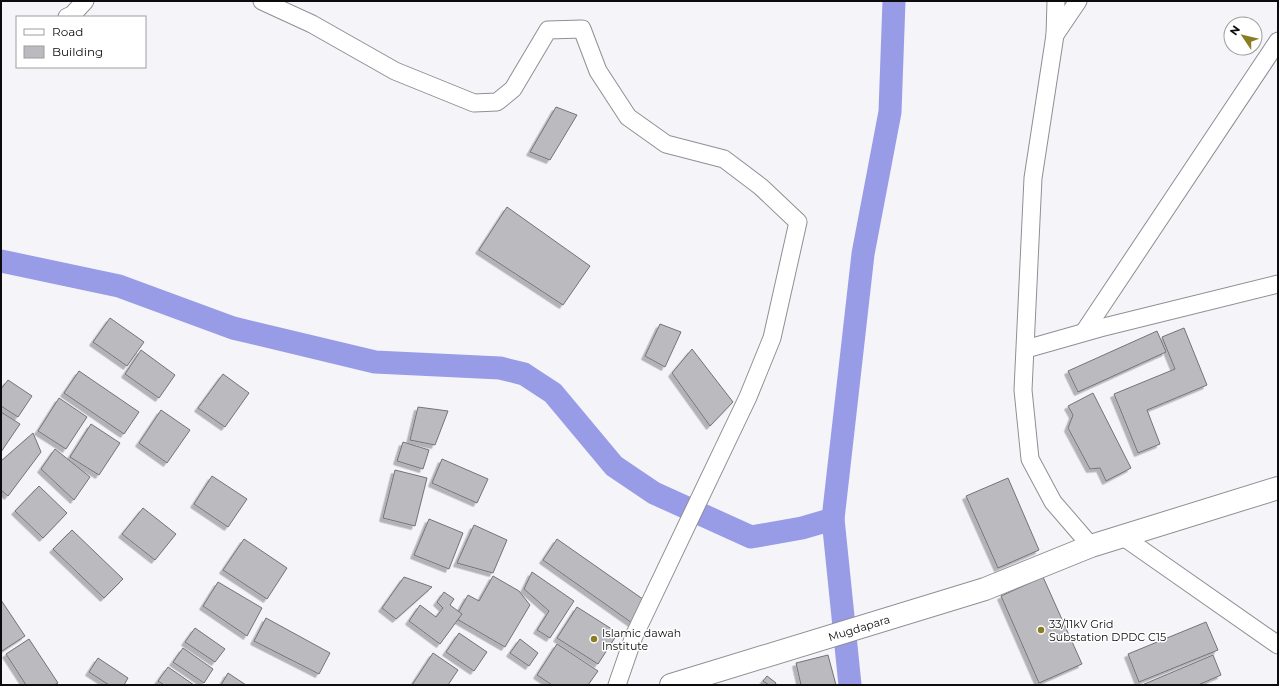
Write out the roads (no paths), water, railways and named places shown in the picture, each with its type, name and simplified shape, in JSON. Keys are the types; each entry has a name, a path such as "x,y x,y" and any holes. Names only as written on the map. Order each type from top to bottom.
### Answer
{"street":[{"path":"70,16 85,1"},
{"path":"262,1 312,24 395,72 474,103 497,102 512,89 548,30 582,29 598,71 628,117 666,144 724,159 761,187 798,222 772,338 748,397 634,636 617,685"},
{"path":"1056,1 1055,35 1033,178 1023,390 1030,459 1053,502 1091,546"},
{"path":"1055,35 1078,1"},
{"path":"1084,332 1278,41"},
{"path":"1026,349 1084,332 1278,284"},
{"name":"Mugdapara","path":"671,685 985,589 1091,546 1278,488"},
{"path":"1122,536 1278,644"}],"waterway":[{"path":"850,685 833,519 863,254 890,112 894,1"},
{"path":"1,261 119,286 233,328 375,362 500,368 524,374 553,393 614,466 654,493 751,537 802,528 833,519"}],"place":[{"name":"33/11kV Grid Substation DPDC C15","path":"1041,630"},
{"name":"Islamic dawah Institute","path":"594,639"}]}
